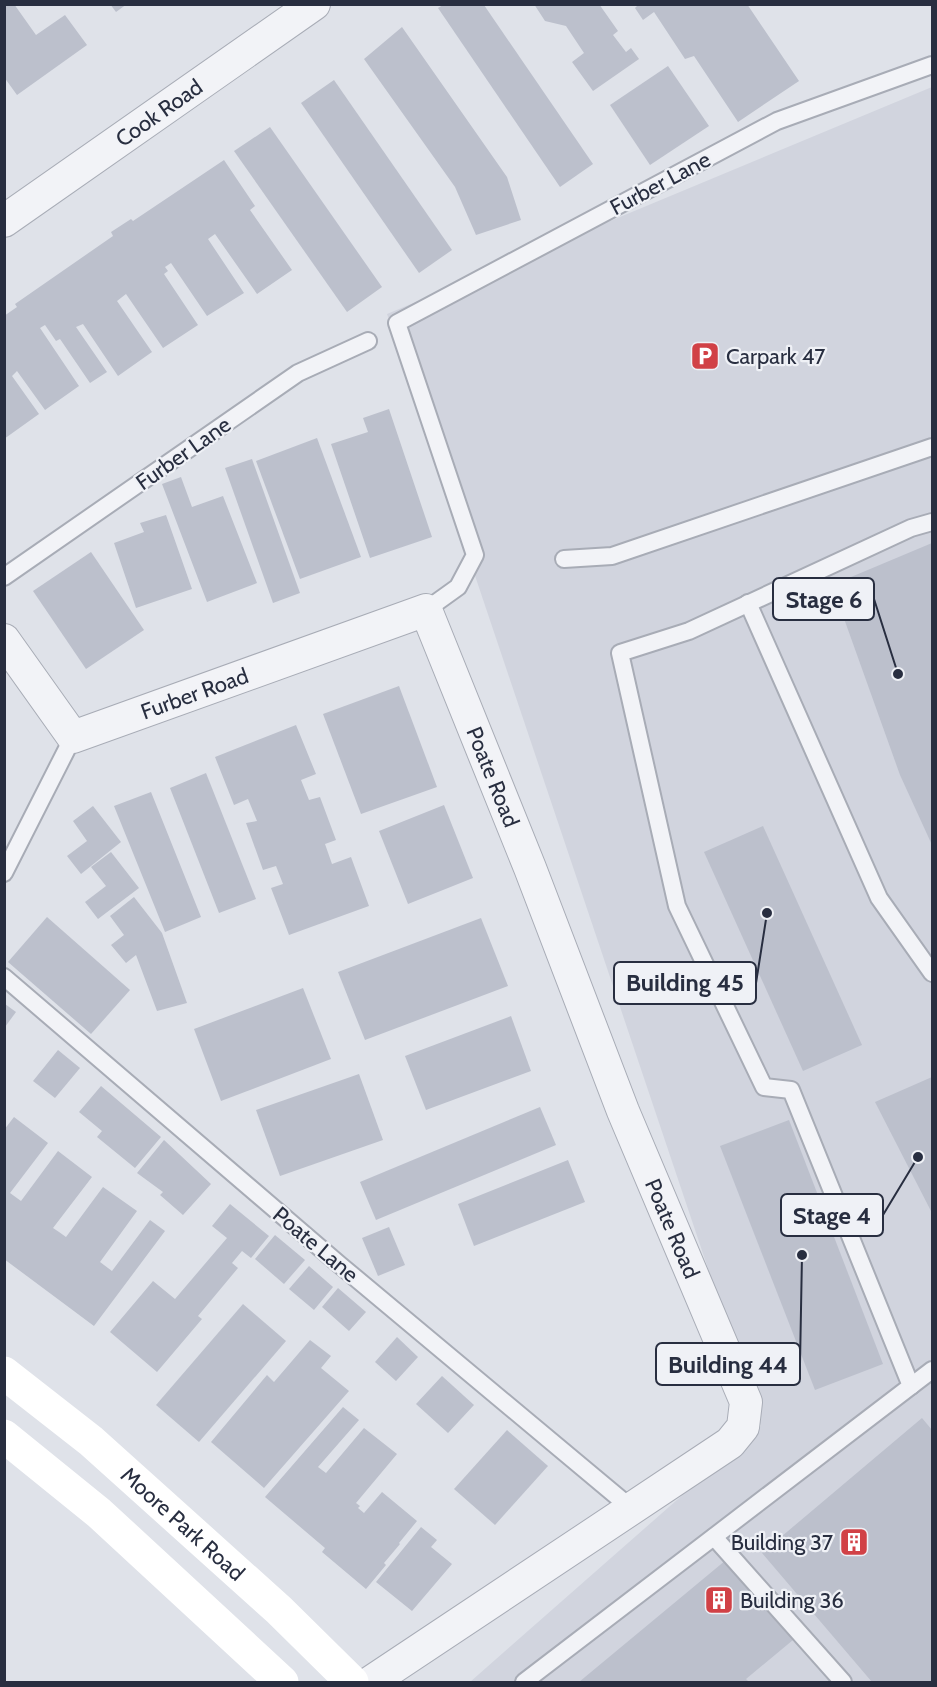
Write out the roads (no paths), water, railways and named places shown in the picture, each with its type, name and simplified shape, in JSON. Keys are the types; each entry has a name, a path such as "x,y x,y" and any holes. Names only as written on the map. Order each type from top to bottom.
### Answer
{"main road":[{"name":"Moore Park Road","path":"4,1373 108,1457 279,1610 352,1683"},
{"path":"4,1436 99,1514 282,1683"}],"street":[{"name":"Cook Road","path":"6,218 314,4"},
{"name":"Furber Road","path":"73,737 426,610"},
{"name":"Poate Road","path":"371,1683 730,1443 743,1427 746,1402 623,1111 526,857 426,610"},
{"path":"4,640 73,737"}],"lane":[{"name":"Furber Lane","path":"426,610 458,586 475,555 397,323 777,121 933,65"},
{"name":"Furber Lane","path":"4,577 298,374 368,341"},
{"path":"564,559 612,556 933,447"},
{"path":"911,1386 791,1090 764,1087 676,906 620,653 689,631 911,528 933,522"},
{"path":"748,603 879,898 933,972"},
{"path":"4,873 73,737"},
{"name":"Poate Lane","path":"4,977 340,1265 631,1508"},
{"path":"524,1683 933,1370"},
{"path":"714,1537 843,1683"}],"place":[{"name":"Carpark 47","path":"705,356"},
{"name":"Stage 6","path":"898,674"},
{"name":"Building 45","path":"767,913"},
{"name":"Stage 4","path":"918,1157"},
{"name":"Building 44","path":"802,1255"},
{"name":"Building 37","path":"854,1542"},
{"name":"Building 36","path":"719,1600"}]}
